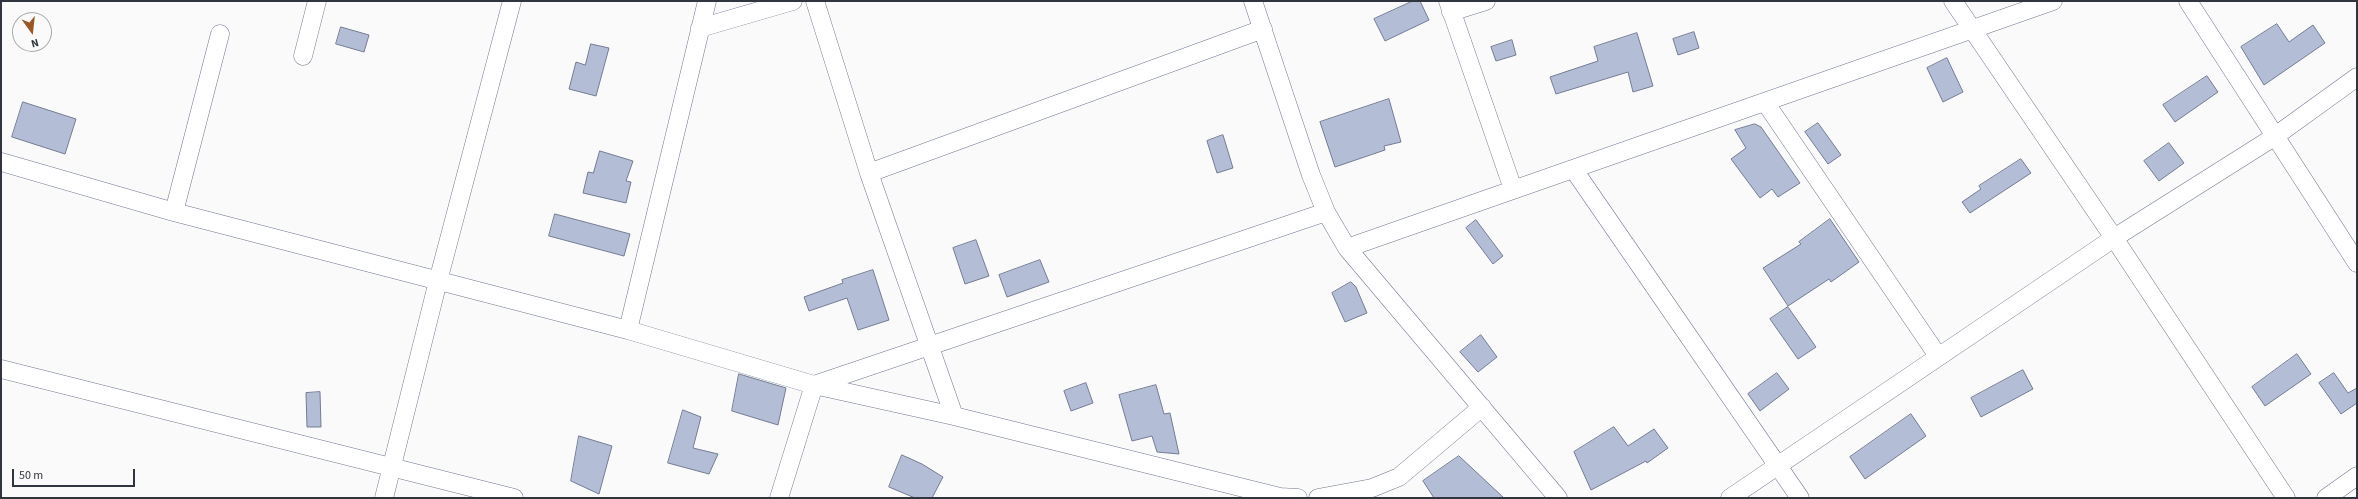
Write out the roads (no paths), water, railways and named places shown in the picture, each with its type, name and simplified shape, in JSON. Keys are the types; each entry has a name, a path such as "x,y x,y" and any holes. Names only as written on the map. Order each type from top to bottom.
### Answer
{"street":[{"path":"303,56 318,1"},
{"path":"384,498 438,281 512,1"},
{"path":"628,330 707,1"},
{"path":"700,28 793,1"},
{"path":"815,1 869,173 928,346 954,416"},
{"path":"1253,1 1311,175 1326,212 1347,248 1558,498"},
{"path":"1486,1 1450,6 1513,189"},
{"path":"1953,1 2114,238 2286,498"},
{"path":"1347,248 1513,189 1574,170 2053,1"},
{"path":"2188,1 2274,137 2357,263"},
{"path":"869,173 1263,29"},
{"path":"174,212 220,34"},
{"path":"1730,498 2114,238 2274,137 2357,78"},
{"path":"1765,102 1938,356"},
{"path":"1,162 174,212 628,330 814,385 954,416 1280,497 1298,498"},
{"path":"1574,170 1800,498"},
{"path":"814,385 1326,212"},
{"path":"1,369 392,466 514,498"},
{"path":"779,498 814,385"},
{"path":"1318,498 1372,488 1399,477 1482,407"},
{"path":"2326,498 2357,476"}]}
